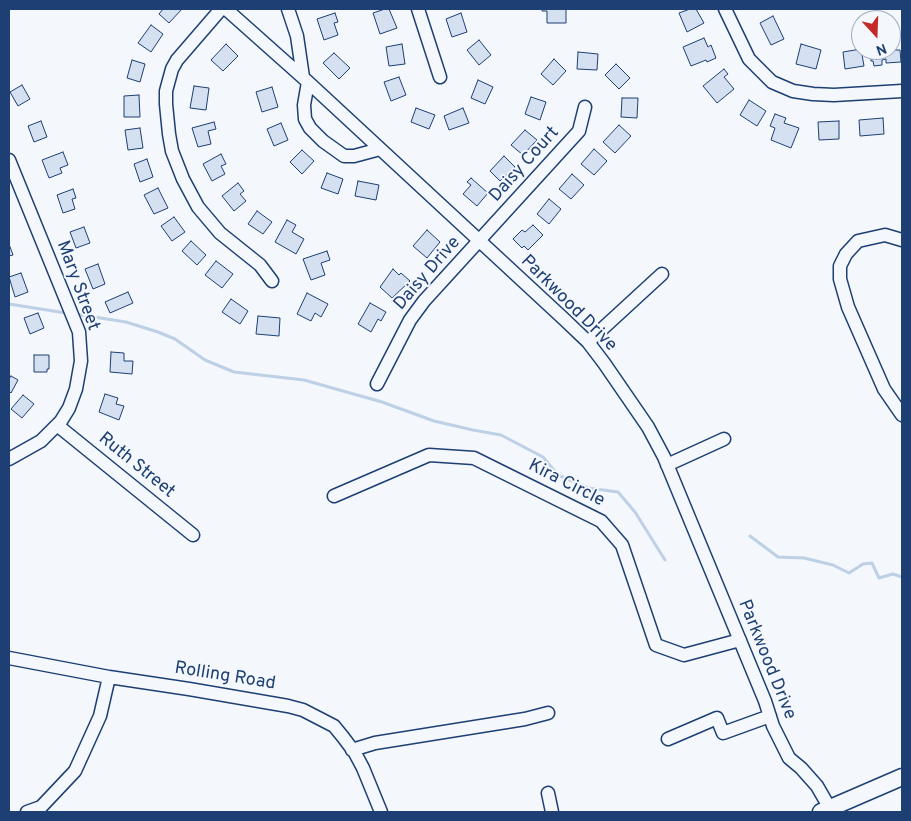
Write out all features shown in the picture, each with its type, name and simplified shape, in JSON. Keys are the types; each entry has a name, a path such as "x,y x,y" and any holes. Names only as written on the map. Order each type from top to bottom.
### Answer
{"main road":[{"path":"828,811 902,777"}],"street":[{"path":"221,9 176,60 172,69 166,91 166,104 172,151 182,180 198,207 220,233 260,265 272,281"},
{"name":"Parkwood Drive","path":"226,9 588,342 648,427 667,465 789,758 817,786 828,811"},
{"path":"288,9 297,36 305,80 305,119 310,128 323,141 344,156 354,156 380,149"},
{"path":"418,9 440,77"},
{"path":"725,9 749,59 772,82 793,91 813,94 834,95 902,91"},
{"name":"Daisy Court","path":"480,242 579,131 585,107"},
{"name":"Mary Street","path":"9,160 79,332 81,361 76,390 68,408 57,425 41,441 9,459"},
{"path":"902,240 885,235 858,241 849,250 840,266 840,279 848,307 884,389 902,416"},
{"name":"Daisy Drive","path":"377,384 410,320 424,301 480,242"},
{"path":"588,342 662,274"},
{"name":"Ruth Street","path":"57,425 193,534"},
{"path":"667,465 724,439"},
{"name":"Kira Circle","path":"334,496 429,455 474,458 601,521 622,545 656,644 684,655 740,640"},
{"name":"Rolling Road","path":"9,658 303,710 334,726 352,750 362,768 381,812"},
{"path":"27,812 41,807 76,771 100,716 109,677"},
{"path":"352,750 375,743 525,719 548,713"},
{"path":"668,739 717,718 723,733 770,716"},
{"path":"548,793 552,812"}],"building":[{"path":"163,9 182,9 169,23 159,14"},
{"path":"389,9 397,28 380,34 373,13"},
{"path":"542,9 566,9 566,23 547,23 547,11 542,11"},
{"path":"696,9 704,23 687,32 679,13"},
{"path":"335,13 338,22 334,23 338,35 324,40 317,19"},
{"path":"461,13 467,32 452,37 446,19"},
{"path":"773,16 784,39 771,45 760,23"},
{"path":"151,25 163,34 151,52 138,43"},
{"path":"704,38 708,47 711,45 716,58 691,66 683,47"},
{"path":"479,40 491,55 479,65 467,50"},
{"path":"226,44 238,56 223,71 211,60"},
{"path":"402,44 405,64 389,66 386,47"},
{"path":"801,44 821,50 816,69 796,64"},
{"path":"851,51 851,60 863,60 864,66 845,69 843,52"},
{"path":"578,52 598,54 597,70 577,69"},
{"path":"334,53 350,68 339,79 323,63"},
{"path":"554,59 566,71 553,85 541,74"},
{"path":"132,60 145,64 140,82 127,78"},
{"path":"882,60 882,65 874,66 873,61 871,61"},
{"path":"886,60 901,60 901,62 886,63"},
{"path":"616,64 630,78 619,89 605,75"},
{"path":"724,69 728,74 724,77 734,89 717,103 703,86"},
{"path":"399,77 406,95 391,101 384,82"},
{"path":"478,80 493,87 485,104 471,98"},
{"path":"22,85 30,99 18,106 10,92"},
{"path":"194,86 209,88 206,110 190,108"},
{"path":"272,87 278,107 262,112 256,92"},
{"path":"139,95 140,117 124,117 124,96"},
{"path":"531,97 546,102 540,120 525,114"},
{"path":"622,98 638,98 637,118 621,117"},
{"path":"749,100 766,111 757,126 740,115"},
{"path":"416,108 435,115 429,129 411,122"},
{"path":"463,108 469,123 449,130 444,116"},
{"path":"775,114 786,118 784,123 799,128 791,148 771,140 775,128 770,126"},
{"path":"883,118 884,134 860,136 859,120"},
{"path":"41,121 47,137 34,142 28,126"},
{"path":"839,121 839,139 819,140 818,122"},
{"path":"214,122 216,129 208,131 211,144 198,147 192,128"},
{"path":"281,123 288,140 274,146 267,129"},
{"path":"619,125 631,136 615,153 603,142"},
{"path":"140,128 143,148 128,150 125,130"},
{"path":"525,130 537,140 523,155 511,145"},
{"path":"594,149 607,161 594,175 581,164"},
{"path":"302,150 314,161 302,174 290,162"},
{"path":"63,152 68,165 60,168 62,173 49,178 42,160"},
{"path":"221,154 226,164 221,166 225,174 212,181 203,164"},
{"path":"504,156 515,167 500,181 490,171"},
{"path":"147,159 153,177 140,182 134,164"},
{"path":"327,173 343,179 338,194 321,188"},
{"path":"572,174 584,185 571,199 559,189"},
{"path":"471,178 488,193 477,206 463,194 471,185 467,182"},
{"path":"358,181 379,185 376,200 355,196"},
{"path":"238,183 244,191 240,194 246,201 234,211 222,196"},
{"path":"158,188 168,208 154,214 144,195"},
{"path":"73,189 76,198 72,199 75,209 63,213 57,195"},
{"path":"549,199 561,209 549,224 537,214"},
{"path":"257,211 272,222 263,234 248,224"},
{"path":"174,217 185,232 172,241 161,226"},
{"path":"287,220 296,225 292,232 304,239 296,254 275,242"},
{"path":"533,225 543,235 528,250 524,246 522,248 513,239 522,230 525,232"},
{"path":"84,227 90,243 76,248 70,232"},
{"path":"427,230 440,242 427,258 413,246"},
{"path":"191,241 206,255 197,265 182,251"},
{"path":"9,244 13,255 9,256"},
{"path":"327,251 330,260 321,263 325,275 311,280 303,259"},
{"path":"216,261 233,274 222,288 205,275"},
{"path":"98,264 105,284 93,289 85,269"},
{"path":"393,269 410,281 392,298 380,287"},
{"path":"21,273 28,292 15,297 9,277"},
{"path":"128,292 133,303 110,313 105,302"},
{"path":"307,293 328,304 321,317 315,313 311,321 297,314"},
{"path":"231,299 248,311 240,324 222,312"},
{"path":"370,303 386,312 381,321 378,319 371,332 358,324"},
{"path":"38,313 44,328 30,334 24,318"},
{"path":"258,316 280,318 279,336 256,334"},
{"path":"111,352 124,353 124,361 133,361 132,374 110,372"},
{"path":"34,355 49,355 49,369 47,369 47,372 34,372"},
{"path":"11,376 18,380 11,393 9,391 9,379"},
{"path":"105,394 118,398 116,404 124,406 119,420 99,412"},
{"path":"23,395 34,404 22,418 11,409"}],"waterway":[{"path":"9,304 66,313"},
{"path":"75,314 126,322 158,332 175,339 205,360 234,372 304,380 382,402 434,421 501,435 543,457 558,475 588,488 618,492 635,512 665,560"},
{"path":"750,536 778,557 804,558 833,565 849,573 863,564 872,563 879,578 893,574 902,577"}]}
